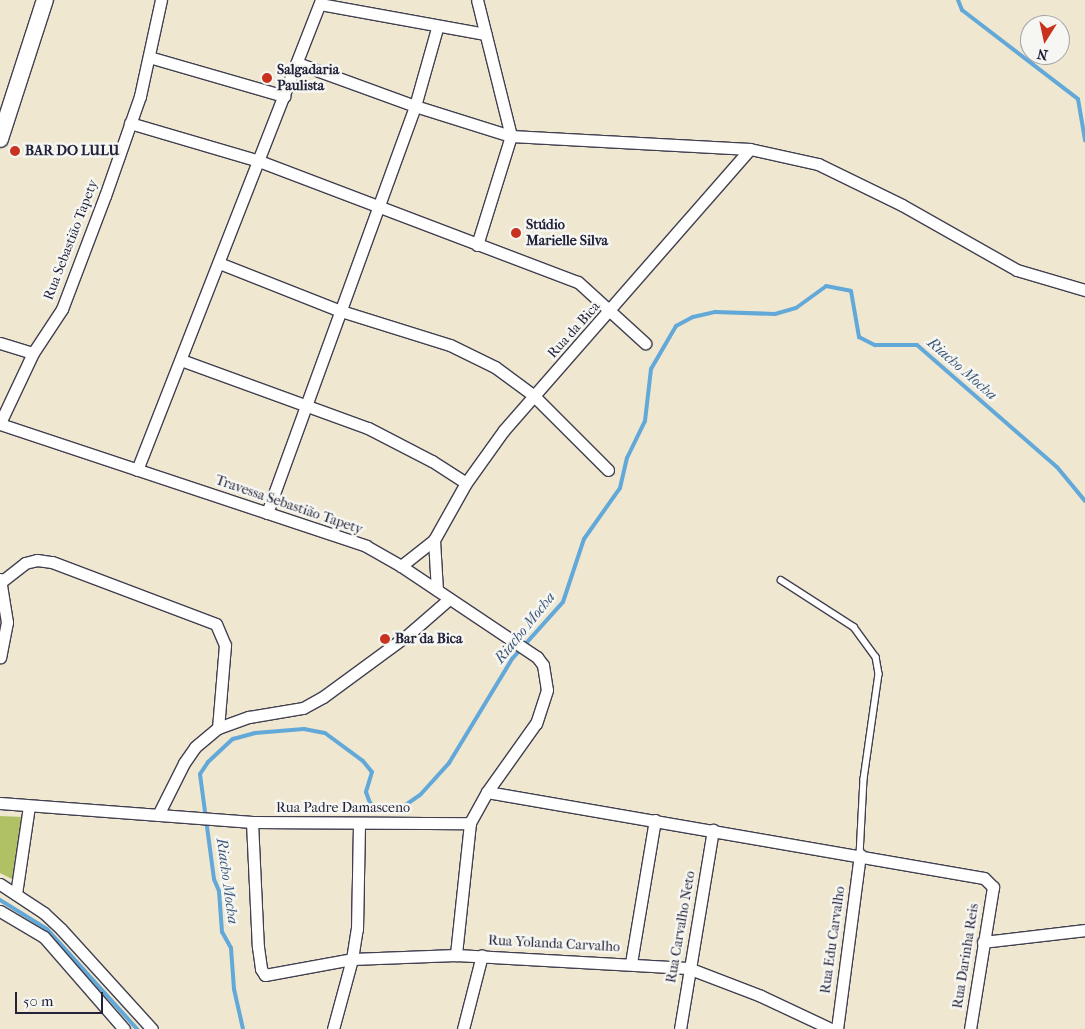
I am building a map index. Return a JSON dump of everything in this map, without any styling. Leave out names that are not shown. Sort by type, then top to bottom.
[{"type":"main road","points":[[0,139],[45,0]]},
{"type":"street","name":"Rua Sebastião Tapety","points":[[0,424],[33,353],[62,309],[130,124],[149,57],[161,0]]},
{"type":"street","points":[[477,0],[511,136],[477,245]]},
{"type":"street","points":[[137,470],[321,2],[437,28],[484,34]]},
{"type":"street","points":[[267,513],[415,106],[437,28]]},
{"type":"street","points":[[149,57],[284,96]]},
{"type":"street","points":[[297,63],[415,106],[511,136],[750,149],[818,164],[902,205],[1017,270],[1085,290]]},
{"type":"street","points":[[130,124],[260,161],[378,209],[578,282],[645,343]]},
{"type":"street","name":"Rua da Bica","points":[[401,566],[434,540],[466,483],[533,395],[611,311],[750,149]]},
{"type":"street","points":[[219,263],[341,311],[450,345],[496,367],[533,395],[608,470]]},
{"type":"street","points":[[0,342],[33,353]]},
{"type":"street","points":[[181,360],[306,404],[403,444],[466,483]]},
{"type":"street","name":"Travessa Sebastião Tapety","points":[[0,424],[366,546],[401,566],[526,648],[543,665],[547,690],[536,723],[487,792]]},
{"type":"street","points":[[434,540],[437,590]]},
{"type":"street","points":[[1,651],[7,622],[1,580],[25,563],[37,560],[52,562],[216,624],[225,645],[218,728]]},
{"type":"street","points":[[0,803],[158,814],[184,763],[195,747],[218,728],[249,717],[303,708],[323,697],[410,633],[450,598]]},
{"type":"street","points":[[456,955],[470,823],[487,792],[860,855]]},
{"type":"street","points":[[16,894],[29,806]]},
{"type":"street","name":"Rua Padre Damasceno","points":[[158,814],[252,822],[359,824],[470,823]]},
{"type":"street","points":[[631,963],[655,820]]},
{"type":"street","name":"Rua Yolanda Carvalho","points":[[252,822],[258,947],[261,969],[265,976],[352,959],[456,955],[631,963],[688,968],[761,996],[831,1029]]},
{"type":"street","points":[[332,1029],[352,959],[358,903],[359,824]]},
{"type":"street","name":"Rua Carvalho Neto","points":[[680,1029],[688,968],[714,830]]},
{"type":"street","name":"Rua Darinha Reis","points":[[860,855],[975,874],[990,881],[993,887],[970,1029]]},
{"type":"street","name":"Rua Edu Carvalho","points":[[836,1029],[860,855]]},
{"type":"street","points":[[0,884],[61,929],[152,1029]]},
{"type":"street","points":[[0,911],[44,937],[124,1029]]},
{"type":"street","points":[[983,942],[1084,933]]},
{"type":"street","points":[[463,1029],[482,955]]},
{"type":"lane","points":[[781,580],[854,627],[876,657],[879,674],[864,779],[860,855]]},
{"type":"green space","points":[[0,816],[24,817],[12,879],[0,873]]},
{"type":"waterway","points":[[958,0],[962,10],[1078,99],[1085,140]]},
{"type":"waterway","name":"Riacho Mocha","points":[[243,1029],[234,989],[231,948],[222,932],[219,891],[214,879],[200,774],[208,762],[233,739],[255,733],[304,729],[325,733],[363,761],[372,772],[366,792],[370,803],[382,811],[397,811],[421,794],[449,763],[512,659],[563,602],[584,539],[620,488],[627,458],[645,421],[651,369],[676,326],[693,317],[715,312],[775,314],[796,308],[826,286],[851,291],[859,337],[875,345],[917,345],[1057,467],[1085,501]]},
{"type":"waterway","points":[[0,900],[47,929],[137,1029]]},
{"type":"place","name":"Salgadaria Paulista","points":[[267,78]]},
{"type":"place","name":"BAR DO LULU","points":[[15,151]]},
{"type":"place","name":"Stúdio Marielle Silva","points":[[516,233]]},
{"type":"place","name":"Bar da Bica","points":[[385,639]]}]
